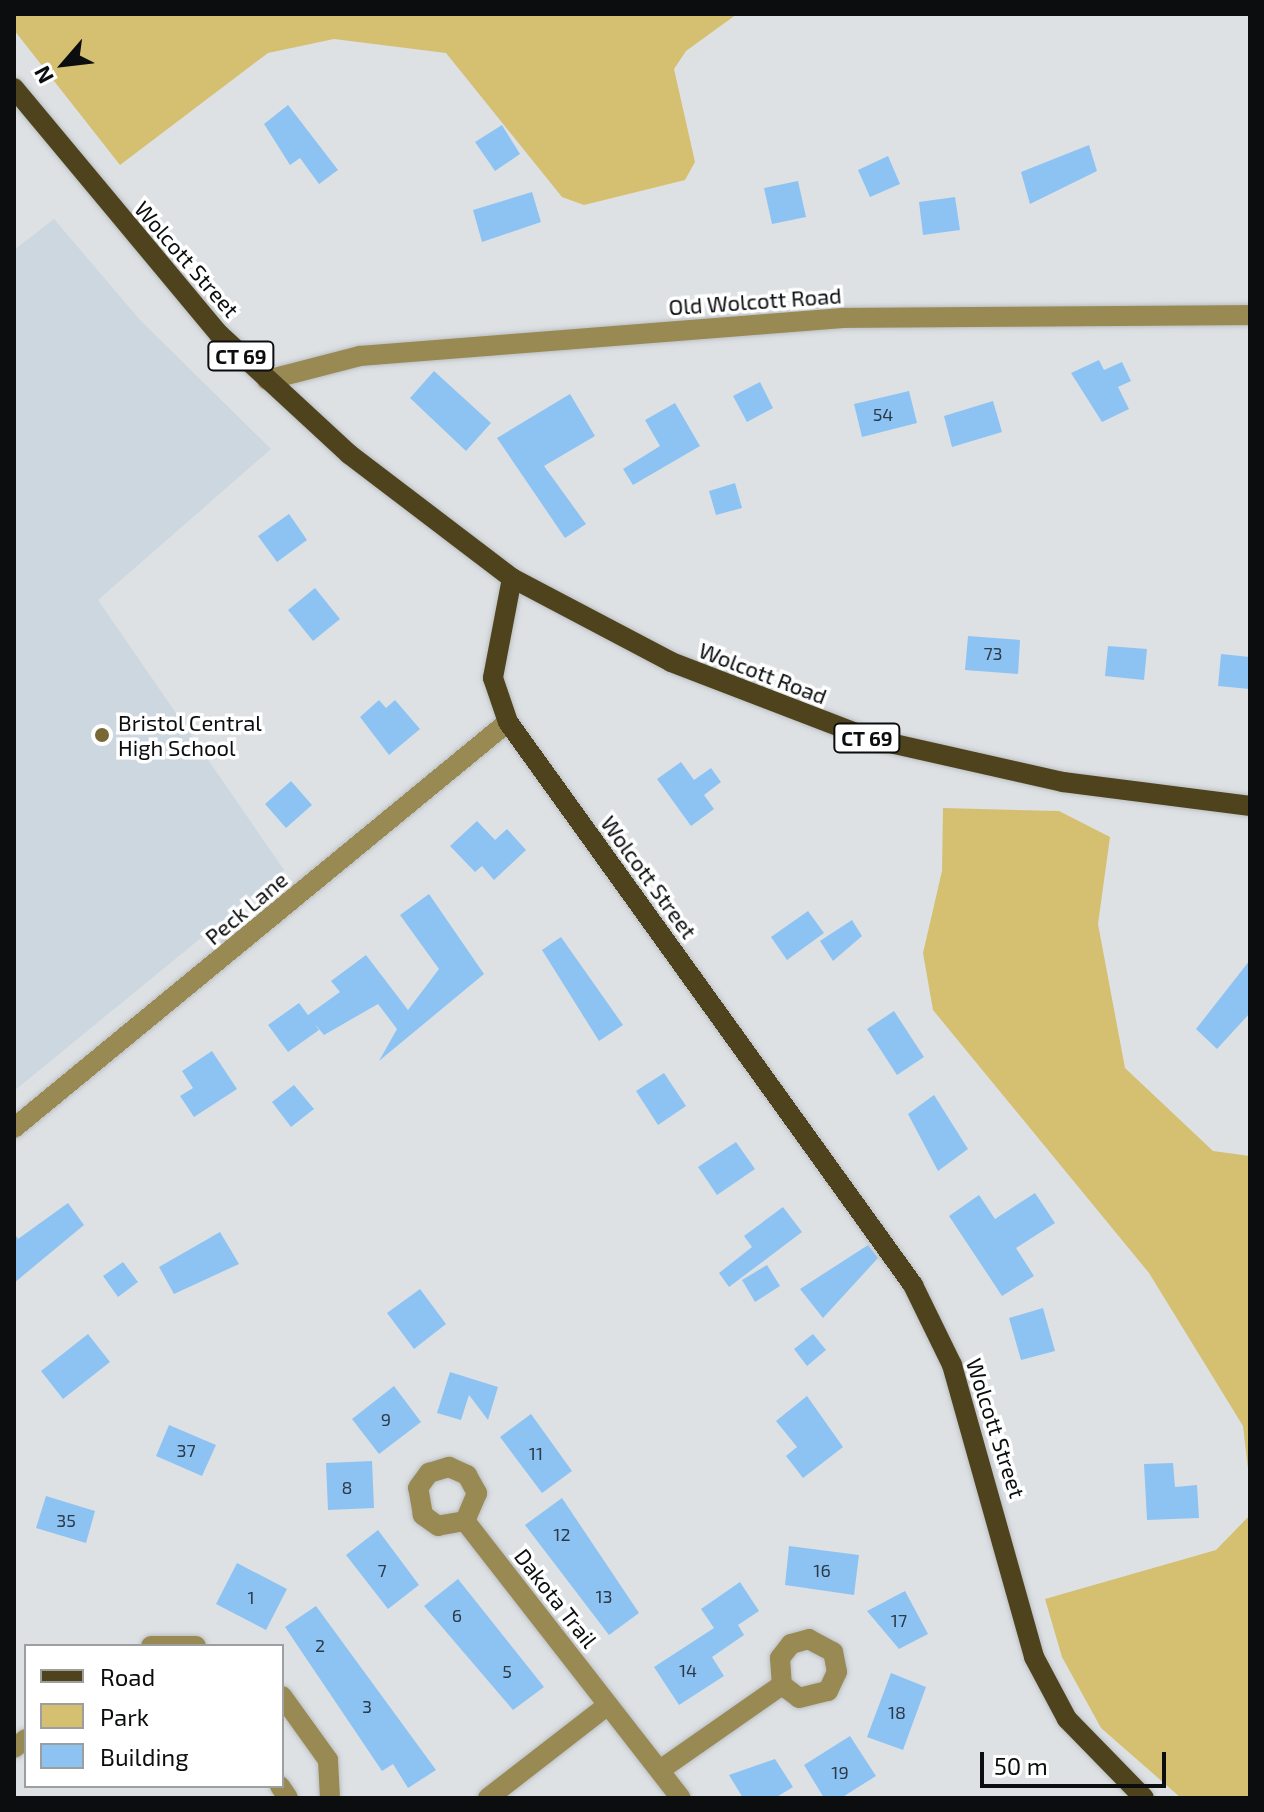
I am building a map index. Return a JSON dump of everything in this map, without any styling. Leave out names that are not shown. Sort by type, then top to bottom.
[{"type":"main road","name":"Wolcott Street","points":[[14,88],[171,280],[267,380],[349,454],[512,578],[493,678],[508,722],[913,1285],[952,1365],[1034,1657],[1067,1719],[1144,1798]]},
{"type":"main road","name":"Wolcott Road","points":[[512,578],[671,662],[872,739],[1063,782],[1250,806]]},
{"type":"street","name":"Old Wolcott Road","points":[[267,380],[360,356],[843,318],[1250,315]]},
{"type":"street","name":"Peck Lane","points":[[14,1128],[508,722]]},
{"type":"street","name":"Dakota Trail","points":[[465,1521],[681,1798]]},
{"type":"street","points":[[660,1770],[782,1685]]},
{"type":"street","points":[[284,1699],[328,1760],[330,1798]]},
{"type":"street","points":[[488,1798],[608,1705]]},
{"type":"shaded area","name":"Bristol Central High School","points":[[54,219],[140,320],[271,449],[98,600],[284,870],[14,1091],[14,250]]},
{"type":"green space","points":[[14,14],[737,14],[686,51],[674,69],[695,162],[685,180],[584,205],[562,197],[446,53],[334,39],[268,53],[120,165],[14,30]]},
{"type":"green space","points":[[943,808],[1059,811],[1110,837],[1098,924],[1125,1068],[1213,1151],[1250,1156],[1250,1486],[1243,1426],[1149,1273],[933,1010],[923,953],[942,871]]},
{"type":"green space","points":[[1250,1515],[1250,1798],[1181,1798],[1101,1728],[1062,1657],[1045,1599],[1216,1550]]},
{"type":"building","points":[[288,105],[338,170],[319,184],[300,158],[290,165],[264,124]]},
{"type":"building","points":[[502,125],[520,154],[495,171],[475,142]]},
{"type":"building","points":[[1089,145],[1097,171],[1030,204],[1021,172]]},
{"type":"building","points":[[888,156],[900,184],[870,197],[858,170]]},
{"type":"building","points":[[798,181],[806,217],[772,224],[764,188]]},
{"type":"building","points":[[532,192],[541,222],[482,242],[473,210]]},
{"type":"building","points":[[955,197],[960,230],[923,235],[919,202]]},
{"type":"building","points":[[1099,360],[1104,370],[1122,362],[1131,381],[1118,387],[1129,409],[1102,422],[1071,373]]},
{"type":"building","points":[[434,371],[491,423],[466,451],[410,398]]},
{"type":"building","points":[[760,382],[773,408],[747,422],[733,396]]},
{"type":"building","points":[[909,391],[917,423],[862,437],[854,404]]},
{"type":"building","points":[[570,394],[595,436],[544,466],[586,524],[565,538],[497,438]]},
{"type":"building","points":[[993,401],[1002,432],[952,447],[944,416]]},
{"type":"building","points":[[675,403],[700,446],[633,485],[623,469],[660,446],[645,420]]},
{"type":"building","points":[[735,483],[742,508],[716,515],[709,491]]},
{"type":"building","points":[[289,514],[307,540],[277,562],[258,536]]},
{"type":"building","points":[[315,588],[340,619],[313,641],[288,610]]},
{"type":"building","points":[[968,636],[1020,640],[1018,674],[965,670]]},
{"type":"building","points":[[1108,646],[1147,649],[1144,680],[1105,676]]},
{"type":"building","points":[[1221,654],[1250,657],[1250,689],[1218,686]]},
{"type":"building","points":[[379,700],[386,708],[395,700],[420,729],[389,755],[360,717]]},
{"type":"building","points":[[681,762],[694,780],[711,768],[721,782],[704,795],[714,809],[691,826],[657,779]]},
{"type":"building","points":[[291,781],[312,805],[286,828],[265,804]]},
{"type":"building","points":[[477,821],[495,840],[507,829],[526,850],[494,880],[482,866],[475,872],[450,846]]},
{"type":"building","points":[[429,894],[484,974],[379,1061],[397,1029],[378,1004],[324,1035],[314,1023],[319,1030],[288,1052],[268,1025],[299,1003],[308,1015],[340,992],[331,981],[366,955],[408,1010],[439,969],[400,915]]},
{"type":"building","points":[[808,911],[824,933],[787,960],[771,937]]},
{"type":"building","points":[[852,920],[862,936],[833,961],[820,941]]},
{"type":"building","points":[[561,937],[623,1025],[599,1041],[542,950]]},
{"type":"building","points":[[1250,960],[1250,1013],[1217,1049],[1196,1029]]},
{"type":"building","points":[[894,1011],[924,1057],[897,1075],[867,1029]]},
{"type":"building","points":[[212,1051],[237,1089],[194,1117],[180,1096],[193,1088],[182,1071]]},
{"type":"building","points":[[664,1073],[686,1106],[658,1125],[636,1091]]},
{"type":"building","points":[[294,1085],[314,1109],[291,1127],[272,1102]]},
{"type":"building","points":[[934,1095],[968,1149],[938,1171],[908,1114]]},
{"type":"building","points":[[736,1142],[755,1169],[717,1195],[698,1167]]},
{"type":"building","points":[[1035,1193],[1055,1223],[1016,1248],[1034,1276],[1002,1296],[949,1216],[979,1195],[995,1219]]},
{"type":"building","points":[[68,1203],[84,1225],[14,1283],[14,1233],[18,1239]]},
{"type":"building","points":[[783,1207],[802,1232],[729,1287],[719,1273],[752,1247],[744,1236]]},
{"type":"building","points":[[220,1232],[239,1264],[174,1294],[159,1267]]},
{"type":"building","points":[[868,1245],[878,1258],[823,1318],[800,1289]]},
{"type":"building","points":[[123,1262],[138,1282],[118,1297],[103,1276]]},
{"type":"building","points":[[767,1265],[780,1286],[755,1302],[742,1280]]},
{"type":"building","points":[[420,1289],[446,1324],[414,1349],[387,1313]]},
{"type":"building","points":[[1043,1308],[1055,1351],[1021,1360],[1009,1318]]},
{"type":"building","points":[[88,1334],[110,1362],[63,1399],[41,1371]]},
{"type":"building","points":[[813,1334],[826,1350],[807,1366],[794,1349]]},
{"type":"building","points":[[450,1372],[498,1387],[488,1420],[469,1395],[461,1420],[437,1413]]},
{"type":"building","points":[[394,1386],[421,1422],[379,1454],[352,1419]]},
{"type":"building","points":[[807,1396],[843,1447],[803,1478],[786,1456],[797,1447],[776,1421]]},
{"type":"building","points":[[531,1414],[572,1471],[542,1493],[500,1437]]},
{"type":"building","points":[[169,1425],[216,1445],[202,1476],[156,1456]]},
{"type":"building","points":[[372,1461],[374,1508],[328,1510],[326,1463]]},
{"type":"building","points":[[1173,1463],[1175,1487],[1197,1485],[1199,1518],[1147,1520],[1144,1464]]},
{"type":"building","points":[[46,1496],[95,1511],[86,1543],[36,1528]]},
{"type":"building","points":[[562,1498],[639,1613],[609,1635],[525,1525]]},
{"type":"building","points":[[378,1530],[419,1585],[388,1609],[346,1555]]},
{"type":"building","points":[[789,1546],[859,1555],[854,1595],[785,1585]]},
{"type":"building","points":[[237,1563],[287,1589],[266,1630],[216,1604]]},
{"type":"building","points":[[458,1579],[544,1687],[513,1710],[424,1606]]},
{"type":"building","points":[[740,1582],[759,1611],[738,1625],[744,1635],[712,1657],[724,1676],[679,1705],[654,1667],[714,1628],[701,1609]]},
{"type":"building","points":[[905,1591],[928,1634],[899,1649],[867,1611]]},
{"type":"building","points":[[316,1606],[436,1770],[408,1788],[393,1764],[382,1771],[285,1627]]},
{"type":"building","points":[[891,1673],[926,1687],[903,1750],[867,1737]]},
{"type":"building","points":[[850,1736],[876,1776],[841,1798],[824,1798],[804,1765]]},
{"type":"building","points":[[775,1759],[793,1787],[775,1798],[743,1798],[729,1775]]},
{"type":"place","name":"Bristol Central High School","points":[[102,735]]}]
